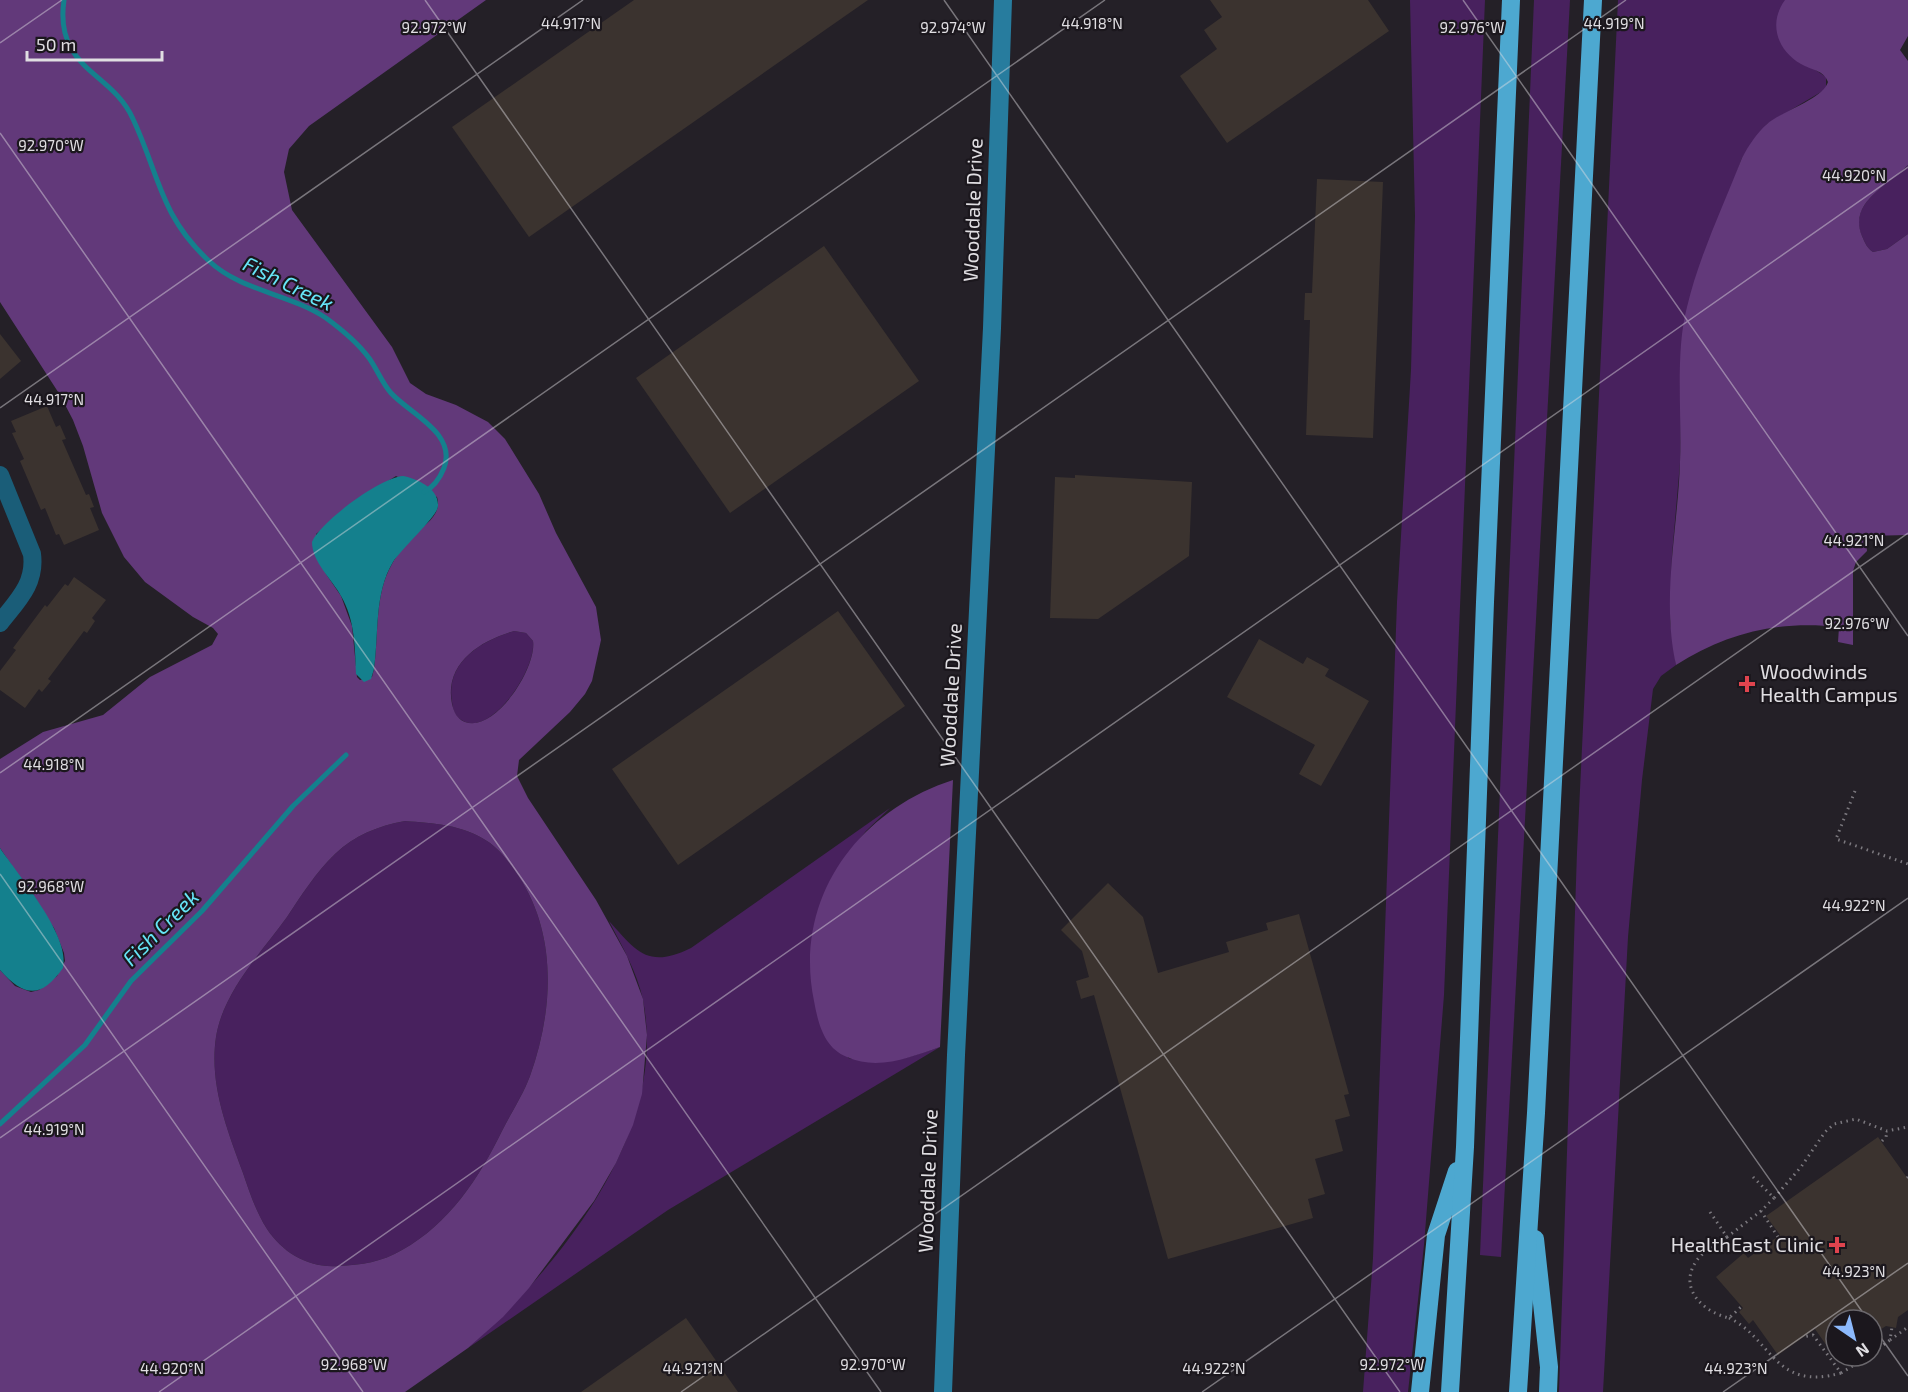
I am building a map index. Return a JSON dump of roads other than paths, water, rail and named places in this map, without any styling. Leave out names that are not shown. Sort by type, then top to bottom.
[{"type":"highway","points":[[1450,1392],[1465,1147],[1485,590],[1511,0]]},
{"type":"highway","points":[[1518,1392],[1529,1185],[1536,1113],[1593,0]]},
{"type":"highway","points":[[1420,1392],[1436,1235],[1465,1147]]},
{"type":"highway","points":[[1529,1185],[1549,1367],[1548,1392]]},
{"type":"street","name":"Wooddale Drive","points":[[943,1392],[957,1038],[992,328],[1003,0]]},
{"type":"street","points":[[0,475],[32,554],[34,566],[27,587],[0,623]]},
{"type":"water","points":[[403,476],[415,479],[431,489],[438,506],[432,517],[393,562],[387,574],[378,614],[374,669],[371,679],[364,682],[356,674],[353,634],[346,605],[315,556],[312,542],[326,523],[352,502],[381,484]]},
{"type":"water","points":[[0,848],[41,906],[59,940],[63,955],[63,968],[55,978],[40,989],[32,991],[25,989],[0,970]]},
{"type":"waterway","name":"Fish Creek","points":[[64,0],[63,23],[68,41],[76,56],[124,103],[142,139],[170,211],[193,244],[209,261],[236,279],[297,303],[332,322],[365,352],[391,393],[438,434],[444,444],[446,456],[444,468],[436,482],[424,492]]},
{"type":"waterway","name":"Fish Creek","points":[[0,1124],[85,1045],[131,981],[202,911],[293,806],[346,755]]},
{"type":"place","name":"Woodwinds Health Campus","points":[[1747,684]]},
{"type":"place","name":"HealthEast Clinic","points":[[1837,1245]]}]
